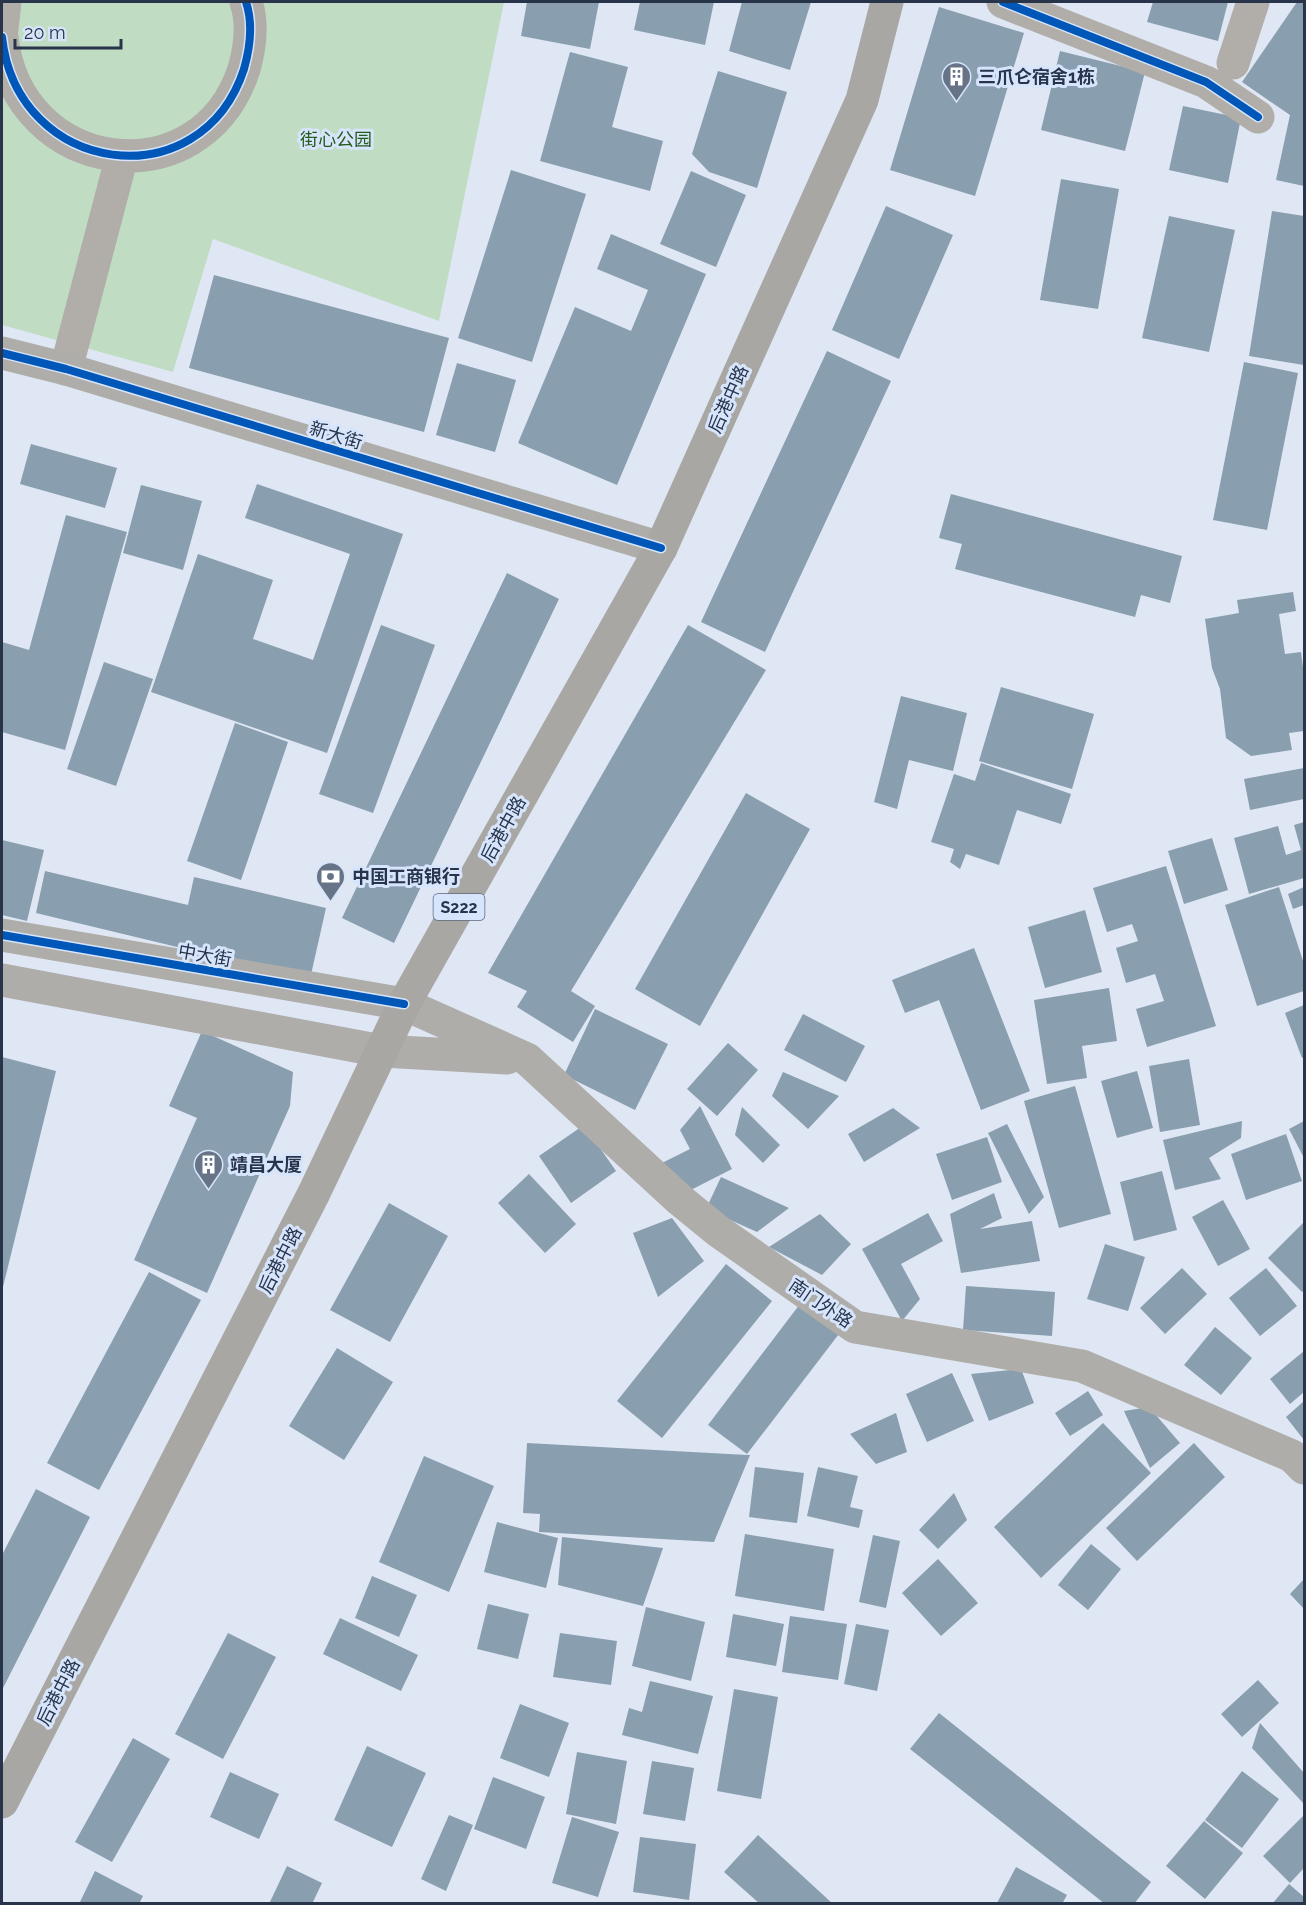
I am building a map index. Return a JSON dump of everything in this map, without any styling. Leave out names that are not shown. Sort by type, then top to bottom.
[{"type":"main road","name":"后港中路","points":[[2,1802],[315,1192],[404,1005],[661,548],[862,100],[887,2]]},
{"type":"main road","name":"新大街","points":[[3,358],[66,369],[661,548]]},
{"type":"main road","name":"中大街","points":[[2,935],[404,1005]]},
{"type":"main road","points":[[2,980],[382,1051],[527,1059]]},
{"type":"main road","name":"南门外路","points":[[404,1005],[527,1059],[680,1200],[718,1231],[855,1328],[1082,1366],[1292,1456],[1305,1468]]},
{"type":"street","points":[[2,29],[5,2]]},
{"type":"street","points":[[2,37],[4,59],[11,81],[23,102],[38,120],[56,135],[76,146],[122,156],[146,154],[191,138],[211,122],[227,103],[240,82],[247,58],[250,33],[246,2]]},
{"type":"street","points":[[1003,2],[1206,82],[1258,117]]},
{"type":"street","points":[[1233,63],[1253,2]]},
{"type":"street","points":[[66,369],[122,156]]},
{"type":"green space","name":"街心公园","points":[[2,2],[504,2],[439,321],[213,239],[173,372],[2,325]]},
{"type":"building","points":[[527,2],[599,2],[590,49],[521,36]]},
{"type":"building","points":[[640,2],[714,2],[705,45],[634,30]]},
{"type":"building","points":[[742,2],[811,2],[790,70],[729,51]]},
{"type":"building","points":[[1153,2],[1228,2],[1218,41],[1147,22]]},
{"type":"building","points":[[1297,2],[1304,2],[1304,186],[1276,180],[1290,115],[1242,82]]},
{"type":"building","name":"三爪仑宿舍1栋","points":[[939,7],[1024,33],[975,196],[890,170]]},
{"type":"building","points":[[1060,51],[1145,72],[1125,151],[1041,130]]},
{"type":"building","points":[[570,52],[628,67],[612,127],[663,141],[650,191],[540,161]]},
{"type":"building","points":[[718,71],[787,92],[757,188],[709,172],[692,154]]},
{"type":"building","points":[[1183,106],[1241,118],[1228,183],[1169,170]]},
{"type":"building","points":[[511,170],[586,194],[532,362],[458,338]]},
{"type":"building","points":[[691,171],[746,195],[716,267],[660,244]]},
{"type":"building","points":[[1061,179],[1119,189],[1098,309],[1040,300]]},
{"type":"building","points":[[886,206],[953,235],[899,359],[832,330]]},
{"type":"building","points":[[1272,211],[1304,216],[1304,365],[1249,356]]},
{"type":"building","points":[[1169,216],[1235,230],[1209,352],[1142,338]]},
{"type":"building","points":[[611,234],[706,274],[617,485],[518,443],[575,307],[631,331],[648,290],[597,269]]},
{"type":"building","points":[[214,275],[449,338],[424,432],[189,368]]},
{"type":"building","points":[[827,351],[891,381],[765,652],[701,622]]},
{"type":"building","points":[[1244,362],[1298,373],[1267,530],[1213,520]]},
{"type":"building","points":[[457,363],[516,380],[495,452],[436,435]]},
{"type":"building","points":[[31,444],[117,468],[105,508],[20,484]]},
{"type":"building","points":[[257,484],[403,534],[327,753],[151,692],[198,554],[273,580],[253,639],[313,660],[350,554],[245,518]]},
{"type":"building","points":[[141,485],[202,501],[183,570],[123,553]]},
{"type":"building","points":[[951,494],[1182,556],[1170,603],[1141,595],[1135,617],[955,569],[962,544],[939,538]]},
{"type":"building","points":[[66,515],[127,532],[65,750],[2,732],[2,642],[29,650]]},
{"type":"building","points":[[507,573],[559,599],[394,943],[342,918]]},
{"type":"building","points":[[1293,592],[1296,611],[1279,614],[1285,654],[1301,652],[1304,675],[1304,731],[1289,733],[1292,750],[1251,756],[1226,738],[1220,689],[1212,668],[1205,619],[1239,613],[1237,600]]},
{"type":"building","points":[[381,625],[435,645],[373,813],[319,794]]},
{"type":"building","points":[[688,625],[766,670],[571,991],[595,1006],[573,1042],[517,1007],[527,991],[488,973]]},
{"type":"building","points":[[104,662],[153,679],[116,786],[67,769]]},
{"type":"building","points":[[1001,687],[1094,714],[1072,789],[979,761]]},
{"type":"building","points":[[901,696],[967,713],[953,771],[909,760],[897,809],[874,802]]},
{"type":"building","points":[[235,723],[288,742],[241,880],[187,861]]},
{"type":"building","points":[[981,763],[1071,794],[1061,824],[1017,810],[999,865],[966,854],[960,869],[950,862],[954,849],[931,842],[954,774],[975,781]]},
{"type":"building","points":[[1304,768],[1304,799],[1250,810],[1244,779]]},
{"type":"building","points":[[746,793],[810,829],[700,1026],[635,989]]},
{"type":"building","points":[[1304,822],[1304,878],[1249,894],[1234,838],[1278,826],[1286,855],[1301,850],[1294,825]]},
{"type":"building","points":[[1212,838],[1228,890],[1184,904],[1168,851]]},
{"type":"building","points":[[2,840],[44,850],[27,921],[2,915]]},
{"type":"building","points":[[1166,866],[1216,1026],[1147,1047],[1136,1009],[1164,1001],[1155,974],[1126,983],[1116,948],[1138,941],[1132,924],[1107,932],[1093,888]]},
{"type":"building","points":[[45,871],[188,905],[194,877],[326,908],[310,979],[36,913]]},
{"type":"building","points":[[1279,887],[1304,964],[1304,991],[1257,1006],[1225,905]]},
{"type":"building","points":[[1304,887],[1304,905],[1293,909],[1288,894]]},
{"type":"building","points":[[1085,910],[1102,972],[1045,988],[1028,927]]},
{"type":"building","points":[[974,948],[1030,1091],[981,1110],[939,1000],[905,1013],[892,980]]},
{"type":"building","points":[[1109,988],[1117,1041],[1082,1046],[1087,1078],[1047,1084],[1034,1000]]},
{"type":"building","points":[[1304,1005],[1304,1057],[1302,1058],[1285,1013]]},
{"type":"building","points":[[595,1009],[668,1044],[635,1110],[564,1075]]},
{"type":"building","points":[[803,1014],[865,1046],[846,1082],[784,1050]]},
{"type":"building","name":"靖昌大厦","points":[[202,1031],[293,1072],[290,1106],[207,1293],[134,1260],[197,1118],[169,1106]]},
{"type":"building","points":[[728,1043],[758,1070],[717,1116],[687,1089]]},
{"type":"building","points":[[2,1057],[56,1071],[2,1291]]},
{"type":"building","points":[[1189,1059],[1200,1125],[1160,1132],[1149,1066]]},
{"type":"building","points":[[1137,1071],[1153,1128],[1117,1138],[1101,1081]]},
{"type":"building","points":[[783,1072],[839,1096],[808,1129],[772,1096]]},
{"type":"building","points":[[1075,1086],[1111,1214],[1059,1228],[1024,1101]]},
{"type":"building","points":[[700,1106],[732,1169],[679,1196],[662,1163],[690,1149],[680,1130]]},
{"type":"building","points":[[742,1107],[780,1145],[763,1163],[735,1135]]},
{"type":"building","points":[[893,1108],[920,1128],[864,1162],[848,1134]]},
{"type":"building","points":[[1242,1121],[1241,1138],[1209,1158],[1221,1179],[1175,1190],[1163,1140]]},
{"type":"building","points":[[1304,1121],[1304,1158],[1289,1129]]},
{"type":"building","points":[[1007,1124],[1044,1197],[1029,1214],[988,1133]]},
{"type":"building","points":[[584,1125],[616,1171],[571,1203],[539,1156]]},
{"type":"building","points":[[1286,1134],[1302,1181],[1246,1200],[1231,1154]]},
{"type":"building","points":[[987,1137],[1002,1182],[952,1200],[936,1154]]},
{"type":"building","points":[[1162,1171],[1177,1230],[1134,1241],[1120,1182]]},
{"type":"building","points":[[529,1174],[576,1224],[545,1253],[498,1203]]},
{"type":"building","points":[[721,1177],[789,1208],[757,1232],[706,1209]]},
{"type":"building","points":[[994,1193],[1002,1218],[980,1229],[1032,1221],[1040,1261],[961,1273],[950,1214]]},
{"type":"building","points":[[1223,1200],[1250,1249],[1218,1266],[1192,1217]]},
{"type":"building","points":[[389,1203],[448,1236],[390,1342],[330,1310]]},
{"type":"building","points":[[928,1213],[943,1241],[901,1264],[920,1299],[902,1321],[862,1249]]},
{"type":"building","points":[[820,1214],[851,1244],[822,1275],[769,1247]]},
{"type":"building","points":[[672,1218],[704,1261],[658,1297],[633,1233]]},
{"type":"building","points":[[1304,1222],[1304,1290],[1302,1292],[1268,1258]]},
{"type":"building","points":[[1105,1244],[1145,1257],[1128,1311],[1087,1299]]},
{"type":"building","points":[[726,1264],[772,1301],[662,1438],[617,1401]]},
{"type":"building","points":[[1182,1268],[1207,1294],[1165,1334],[1140,1308]]},
{"type":"building","points":[[1266,1268],[1297,1306],[1260,1336],[1229,1298]]},
{"type":"building","points":[[149,1272],[201,1300],[99,1490],[47,1463]]},
{"type":"building","points":[[966,1286],[1055,1292],[1052,1336],[963,1330]]},
{"type":"building","points":[[803,1300],[842,1330],[747,1454],[708,1425]]},
{"type":"building","points":[[1215,1327],[1252,1358],[1221,1395],[1184,1365]]},
{"type":"building","points":[[337,1348],[393,1382],[344,1460],[289,1426]]},
{"type":"building","points":[[1304,1351],[1304,1392],[1290,1404],[1270,1379]]},
{"type":"building","points":[[1021,1369],[1034,1403],[989,1421],[971,1374]]},
{"type":"building","points":[[952,1373],[974,1421],[927,1442],[906,1394]]},
{"type":"building","points":[[1088,1391],[1103,1415],[1070,1436],[1055,1413]]},
{"type":"building","points":[[1304,1401],[1304,1440],[1286,1417]]},
{"type":"building","points":[[1149,1407],[1180,1443],[1150,1468],[1124,1411]]},
{"type":"building","points":[[896,1413],[907,1452],[876,1464],[850,1434]]},
{"type":"building","points":[[1103,1423],[1151,1473],[1041,1578],[994,1527]]},
{"type":"building","points":[[527,1443],[750,1455],[714,1542],[539,1532],[540,1514],[523,1513]]},
{"type":"building","points":[[1194,1443],[1225,1477],[1137,1561],[1106,1528]]},
{"type":"building","points":[[424,1456],[494,1486],[449,1592],[379,1562]]},
{"type":"building","points":[[755,1467],[804,1473],[797,1523],[749,1517]]},
{"type":"building","points":[[818,1467],[858,1476],[850,1507],[863,1510],[859,1528],[807,1516]]},
{"type":"building","points":[[36,1489],[90,1517],[2,1690],[2,1555]]},
{"type":"building","points":[[954,1493],[967,1520],[938,1549],[919,1530]]},
{"type":"building","points":[[497,1522],[558,1538],[546,1588],[484,1572]]},
{"type":"building","points":[[745,1534],[834,1549],[824,1611],[735,1596]]},
{"type":"building","points":[[873,1535],[900,1541],[886,1608],[859,1602]]},
{"type":"building","points":[[562,1537],[663,1548],[643,1606],[558,1585]]},
{"type":"building","points":[[1091,1544],[1121,1569],[1088,1610],[1058,1585]]},
{"type":"building","points":[[938,1559],[978,1603],[941,1636],[902,1593]]},
{"type":"building","points":[[372,1576],[417,1595],[399,1637],[355,1618]]},
{"type":"building","points":[[1304,1579],[1304,1609],[1290,1594]]},
{"type":"building","points":[[488,1604],[529,1614],[518,1659],[477,1649]]},
{"type":"building","points":[[646,1607],[705,1622],[691,1681],[632,1666]]},
{"type":"building","points":[[733,1614],[784,1624],[776,1666],[726,1657]]},
{"type":"building","points":[[790,1616],[847,1624],[838,1680],[782,1672]]},
{"type":"building","points":[[340,1618],[418,1655],[401,1691],[323,1654]]},
{"type":"building","points":[[856,1624],[889,1630],[877,1691],[844,1684]]},
{"type":"building","points":[[228,1633],[276,1657],[223,1759],[175,1734]]},
{"type":"building","points":[[560,1633],[617,1641],[611,1685],[553,1677]]},
{"type":"building","points":[[1258,1680],[1279,1703],[1242,1737],[1221,1714]]},
{"type":"building","points":[[650,1681],[713,1696],[698,1754],[622,1735],[629,1708],[642,1712]]},
{"type":"building","points":[[734,1689],[778,1697],[761,1799],[717,1791]]},
{"type":"building","points":[[520,1704],[569,1723],[549,1777],[500,1758]]},
{"type":"building","points":[[939,1713],[1151,1882],[1134,1904],[1105,1904],[910,1749]]},
{"type":"building","points":[[1260,1723],[1304,1773],[1304,1804],[1252,1748]]},
{"type":"building","points":[[133,1738],[170,1759],[112,1862],[75,1842]]},
{"type":"building","points":[[367,1746],[426,1773],[392,1847],[334,1820]]},
{"type":"building","points":[[577,1752],[627,1761],[616,1824],[566,1814]]},
{"type":"building","points":[[652,1761],[694,1768],[685,1821],[643,1814]]},
{"type":"building","points":[[1242,1771],[1279,1799],[1242,1848],[1205,1820]]},
{"type":"building","points":[[230,1772],[279,1794],[259,1839],[210,1817]]},
{"type":"building","points":[[493,1777],[545,1797],[526,1849],[474,1829]]},
{"type":"building","points":[[449,1815],[473,1825],[446,1891],[421,1879]]},
{"type":"building","points":[[1304,1815],[1304,1868],[1290,1883],[1263,1856]]},
{"type":"building","points":[[572,1817],[619,1832],[598,1897],[552,1883]]},
{"type":"building","points":[[1204,1821],[1243,1853],[1205,1899],[1166,1866]]},
{"type":"building","points":[[758,1835],[833,1904],[760,1904],[724,1872]]},
{"type":"building","points":[[640,1837],[696,1844],[689,1900],[633,1892]]},
{"type":"building","points":[[287,1866],[322,1883],[312,1904],[269,1904]]},
{"type":"building","points":[[1016,1867],[1067,1895],[1062,1904],[997,1903]]},
{"type":"building","points":[[95,1871],[143,1896],[139,1904],[79,1904]]},
{"type":"building","points":[[1289,1884],[1304,1897],[1304,1904],[1272,1904]]},
{"type":"cycle path","points":[[2,37],[15,84],[40,119],[74,143],[112,155],[152,154],[190,139],[222,111],[246,61],[250,27],[246,2]]},
{"type":"cycle path","points":[[1003,2],[1206,82],[1258,117]]},
{"type":"cycle path","points":[[2,353],[66,369],[661,548]]},
{"type":"cycle path","points":[[2,935],[404,1004]]},
{"type":"place","name":"三爪仑宿舍1栋","points":[[957,102]]},
{"type":"place","name":"中国工商银行","points":[[331,902]]},
{"type":"place","name":"靖昌大厦","points":[[209,1190]]}]
